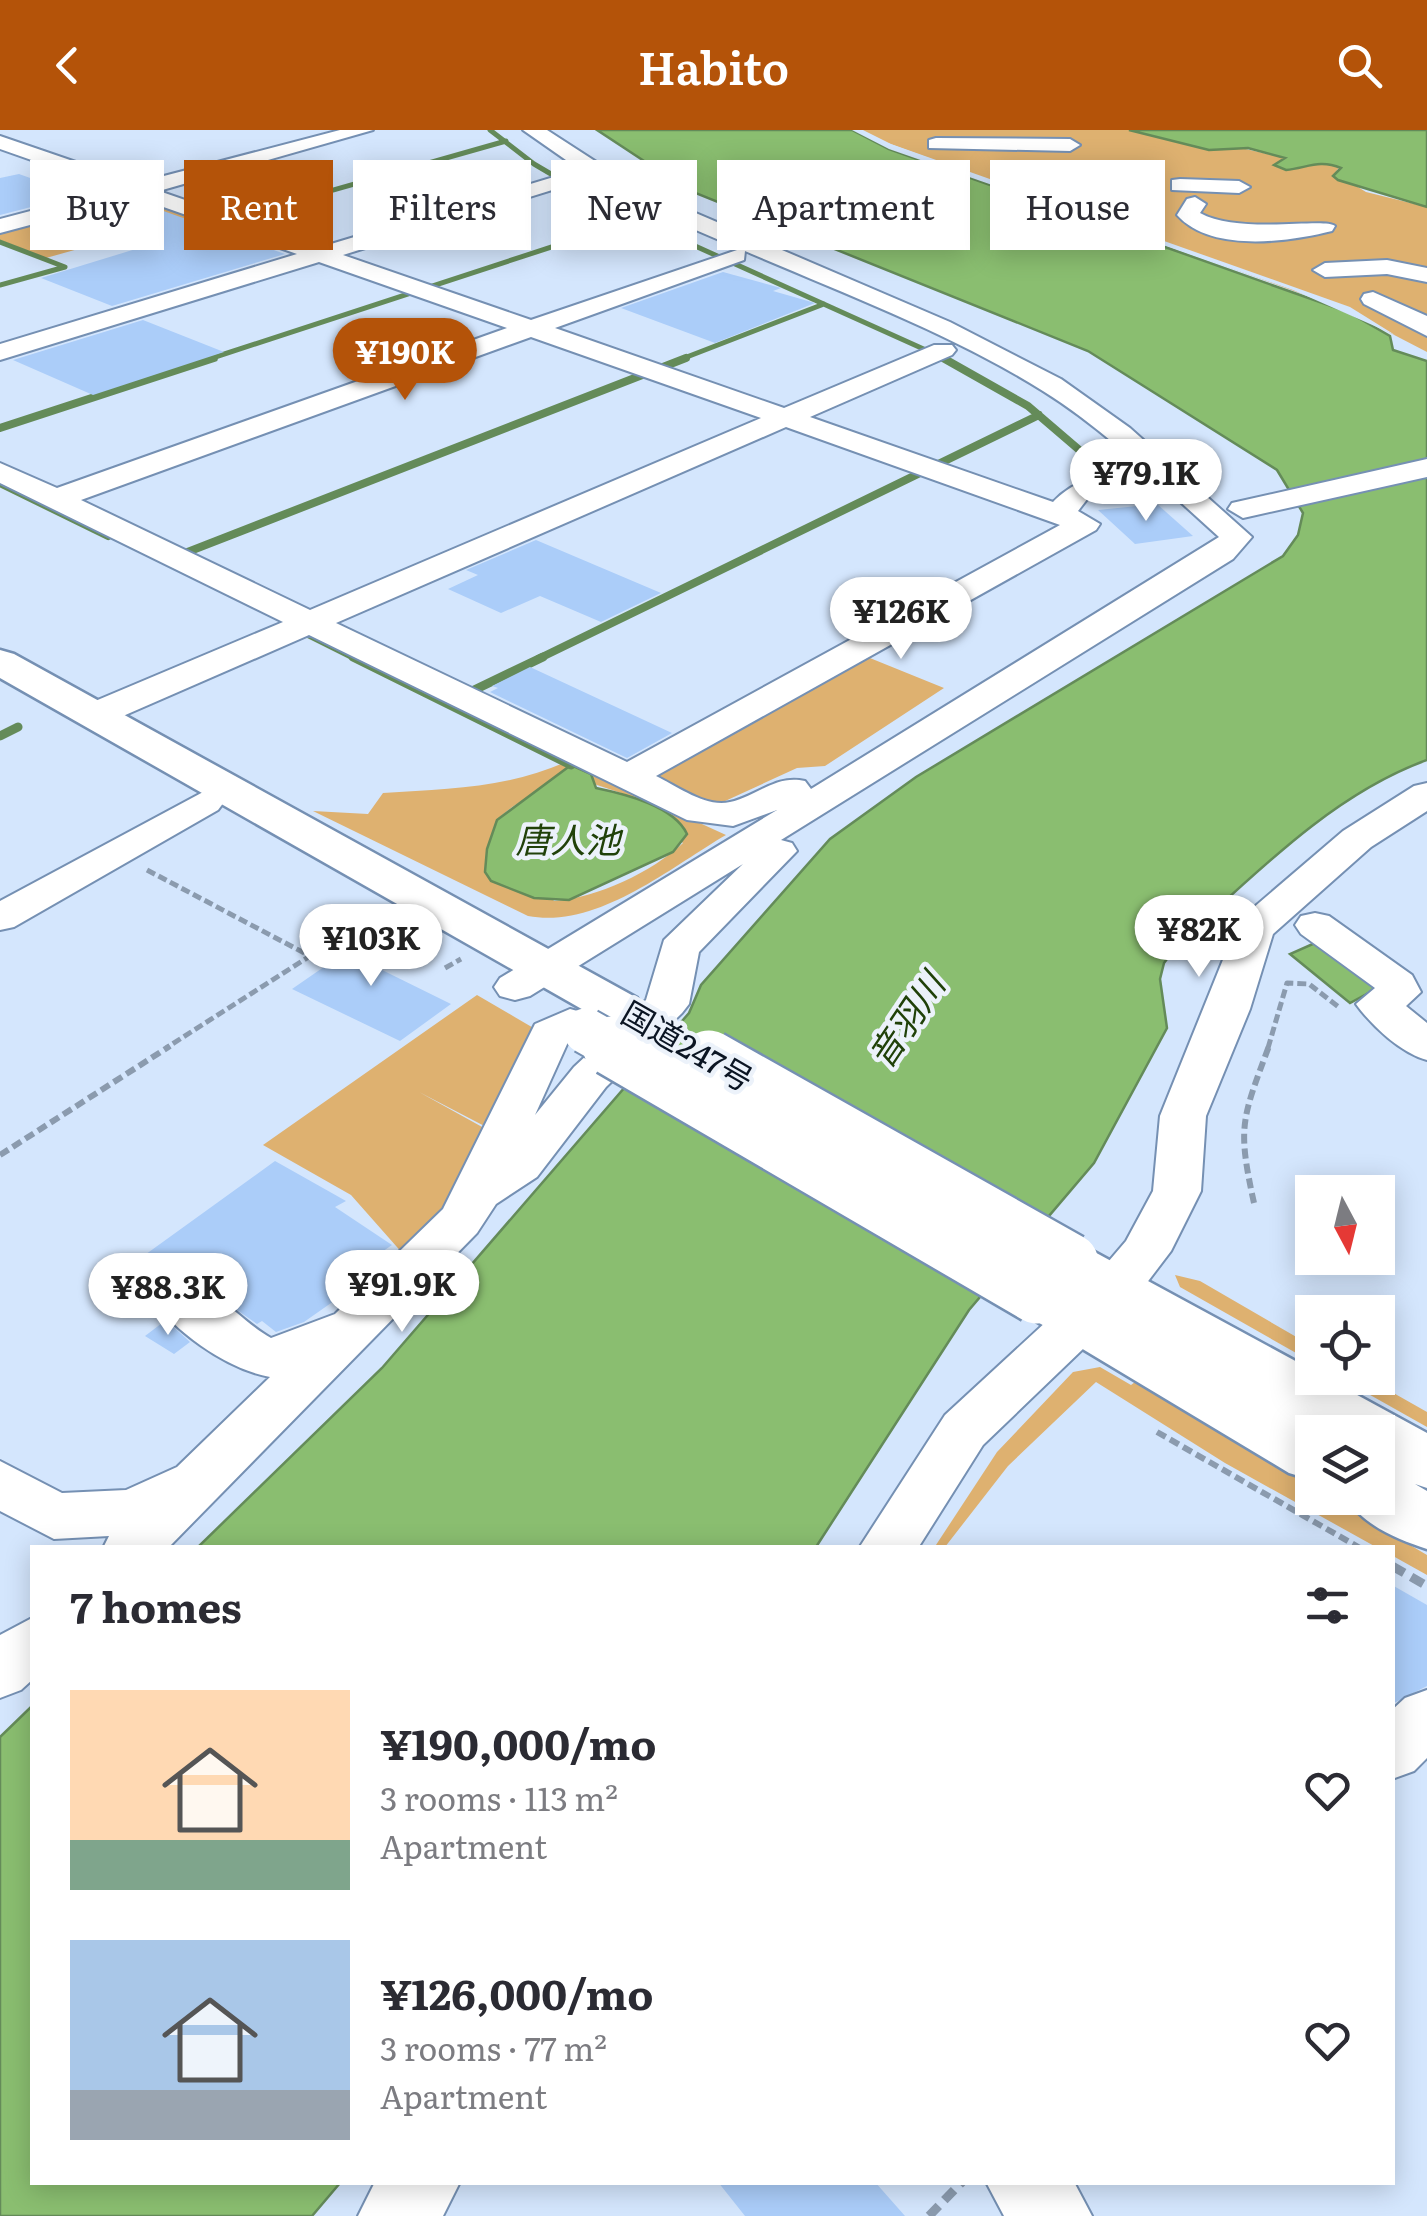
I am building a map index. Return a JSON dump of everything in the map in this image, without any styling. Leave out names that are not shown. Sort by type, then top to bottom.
[{"type":"highway","name":"国道247号","points":[[0,662],[532,978],[592,1021],[1076,1291],[1335,1415]]},
{"type":"highway","name":"国道247号","points":[[0,690],[532,978]]},
{"type":"highway","name":"国道247号","points":[[1076,1291],[1295,1444]]},
{"type":"highway","name":"国道247号","points":[[1395,1445],[1427,1462]]},
{"type":"highway","points":[[1395,1504],[1427,1523]]},
{"type":"street","points":[[164,183],[363,130]]},
{"type":"street","points":[[533,130],[627,192],[941,327],[1052,385],[1245,514],[1427,468]]},
{"type":"street","points":[[567,130],[670,194],[972,318],[1041,353],[1113,399],[1190,458],[1245,514]]},
{"type":"street","points":[[506,131],[551,164]]},
{"type":"street","points":[[0,142],[51,160]]},
{"type":"street","points":[[936,144],[1070,145]]},
{"type":"street","points":[[0,352],[551,184]]},
{"type":"street","points":[[1180,185],[1239,187]]},
{"type":"street","points":[[164,200],[1085,524],[627,776]]},
{"type":"street","points":[[1196,204],[1186,212],[1195,220],[1257,242],[1324,226]]},
{"type":"street","points":[[0,226],[30,218]]},
{"type":"street","points":[[697,238],[943,350],[1052,412],[1130,478],[1078,492],[1059,514]]},
{"type":"street","points":[[56,499],[736,255]]},
{"type":"street","points":[[1325,270],[1409,266]]},
{"type":"street","points":[[1373,300],[1407,314],[1427,328]]},
{"type":"street","points":[[94,715],[943,350]]},
{"type":"street","points":[[0,472],[700,812],[723,816],[806,783],[850,783]]},
{"type":"street","points":[[532,978],[1222,552],[1237,537],[1245,514]]},
{"type":"street","points":[[475,1199],[520,1166],[590,1077],[667,1004],[679,949],[696,928],[850,783]]},
{"type":"street","points":[[889,1545],[964,1430],[1076,1291],[1146,1251],[1177,1191],[1182,1116],[1228,1009],[1254,929],[1357,839],[1427,794]]},
{"type":"street","points":[[0,918],[205,802]]},
{"type":"street","points":[[1357,839],[1372,840],[1427,819]]},
{"type":"street","points":[[1314,924],[1398,984],[1400,992],[1378,1004],[1427,1046]]},
{"type":"street","points":[[134,1545],[460,1221],[475,1199],[550,1034],[592,1021]]},
{"type":"street","points":[[172,1290],[256,1355],[274,1358],[294,1354],[366,1314]]},
{"type":"street","points":[[0,1483],[54,1516],[135,1512],[209,1470]]},
{"type":"street","points":[[0,1672],[30,1644]]},
{"type":"street","points":[[1395,1749],[1427,1717]]},
{"type":"street","points":[[396,2216],[421,2185]]},
{"type":"street","points":[[1026,2185],[1054,2216]]},
{"type":"path","points":[[0,1156],[310,956],[115,853]]},
{"type":"path","points":[[1254,1203],[1241,1143],[1244,1113],[1274,1033],[1287,983],[1309,984],[1353,1019]]},
{"type":"path","points":[[1157,1432],[1355,1545]]},
{"type":"path","points":[[1395,1568],[1427,1586]]},
{"type":"path","points":[[929,2216],[959,2185]]},
{"type":"shaded area","points":[[852,130],[1129,130],[1209,150],[1241,148],[1285,158],[1277,164],[1293,169],[1307,162],[1340,166],[1335,173],[1366,192],[1427,207],[1427,352],[1346,310],[1165,244],[1165,160],[990,160],[990,180],[970,173],[970,160],[934,160]]},
{"type":"shaded area","points":[[164,205],[184,212],[184,219],[164,225]]},
{"type":"shaded area","points":[[30,220],[30,250],[75,250],[46,258],[0,240],[0,228]]},
{"type":"shaded area","points":[[860,654],[944,688],[825,766],[797,768],[723,802],[714,804],[654,782],[652,772]]},
{"type":"shaded area","points":[[566,762],[726,835],[632,893],[606,905],[554,918],[528,916],[313,811],[368,814],[383,793],[476,786],[544,771]],"holes":[[[591,783],[621,793],[683,843],[623,882],[588,895],[554,901],[497,820],[518,803],[552,790]]]},
{"type":"shaded area","points":[[477,995],[542,1033],[494,1131],[419,1092],[493,1133],[478,1169],[404,1255],[351,1195],[263,1145]]},
{"type":"shaded area","points":[[1175,1275],[1200,1281],[1295,1336],[1295,1352],[1180,1287]]},
{"type":"shaded area","points":[[1100,1367],[1131,1385],[1135,1382],[1295,1477],[1295,1502],[1096,1382],[1008,1466],[947,1545],[936,1545],[997,1452],[1073,1372]]},
{"type":"shaded area","points":[[1395,1394],[1427,1412],[1427,1427],[1370,1395]]},
{"type":"shaded area","points":[[1318,1515],[1359,1515],[1427,1555],[1427,1575],[1395,1557],[1395,1545],[1372,1545]]},
{"type":"water","points":[[597,130],[852,130],[920,160],[717,160],[717,202],[697,194],[697,160],[642,160]]},
{"type":"water","points":[[1129,130],[1427,130],[1427,207],[1338,180],[1333,176],[1341,168],[1333,165],[1286,170],[1274,165],[1285,158],[1248,148],[1209,150]]},
{"type":"water","name":"音羽川","points":[[970,178],[990,185],[990,250],[1165,247],[1348,312],[1390,336],[1393,350],[1427,361],[1427,760],[1392,775],[1326,815],[1264,865],[1178,944],[1164,963],[1160,979],[1167,1028],[1094,1163],[969,1310],[817,1545],[200,1545],[382,1368],[689,1013],[701,985],[830,839],[916,777],[1283,556],[1298,535],[1303,513],[1277,470],[1088,351],[837,250],[970,250]]},
{"type":"water","name":"唐人池","points":[[571,765],[591,774],[596,788],[660,809],[681,824],[687,834],[673,852],[569,900],[534,898],[491,881],[485,872],[487,849],[497,820]]},
{"type":"water","points":[[1324,939],[1385,984],[1350,1003],[1290,954]]},
{"type":"water","points":[[30,1708],[30,2185],[338,2185],[312,2216],[0,2216],[0,1737]]},
{"type":"pier","points":[[852,130],[863,130],[936,160],[921,160]]},
{"type":"pier","points":[[970,172],[990,179],[990,184],[970,177]]},
{"type":"pier","points":[[1165,241],[1350,307],[1395,335],[1293,290],[1165,245]]},
{"type":"building","points":[[19,174],[30,178],[30,207],[0,215],[0,178]]},
{"type":"building","points":[[164,211],[184,218],[184,250],[274,250],[285,254],[112,306],[41,278],[132,250],[164,250]]},
{"type":"building","points":[[723,272],[781,288],[773,291],[815,303],[715,343],[621,308]]},
{"type":"building","points":[[143,320],[224,352],[93,395],[13,360]]},
{"type":"building","points":[[1157,504],[1193,536],[1135,544],[1098,510]]},
{"type":"building","points":[[536,540],[661,593],[601,622],[540,596],[501,613],[448,589],[478,575],[466,570]]},
{"type":"building","points":[[530,667],[672,733],[627,758],[490,692],[498,688],[492,686]]},
{"type":"building","points":[[357,932],[402,955],[380,969],[451,1004],[400,1041],[292,989],[334,960],[322,953]]},
{"type":"building","points":[[275,1161],[346,1201],[335,1207],[392,1245],[350,1274],[361,1282],[304,1322],[276,1332],[262,1321],[257,1324],[187,1275],[154,1273],[146,1284],[124,1270]]},
{"type":"building","points":[[166,1320],[190,1342],[174,1354],[145,1336]]},
{"type":"building","points":[[1395,1587],[1427,1605],[1427,1686],[1395,1702]]},
{"type":"building","points":[[720,2185],[878,2185],[905,2216],[745,2216]]},
{"type":"waterway","points":[[490,130],[505,141]]},
{"type":"waterway","points":[[333,190],[505,141]]},
{"type":"waterway","points":[[505,141],[534,164],[602,204],[824,304]]},
{"type":"waterway","points":[[0,242],[65,267],[0,285]]},
{"type":"waterway","points":[[206,360],[551,247]]},
{"type":"waterway","points":[[679,360],[824,304]]},
{"type":"waterway","points":[[824,304],[948,360]]},
{"type":"waterway","points":[[0,428],[214,358]]},
{"type":"waterway","points":[[185,553],[686,358]]},
{"type":"waterway","points":[[943,358],[1039,415]]},
{"type":"waterway","points":[[538,659],[1039,415]]},
{"type":"waterway","points":[[1039,415],[1105,472]]},
{"type":"waterway","points":[[0,483],[108,536]]},
{"type":"waterway","points":[[298,637],[306,633],[358,659]]},
{"type":"waterway","points":[[353,657],[571,765]]},
{"type":"waterway","points":[[470,692],[543,657]]},
{"type":"waterway","points":[[0,736],[18,727]]}]
